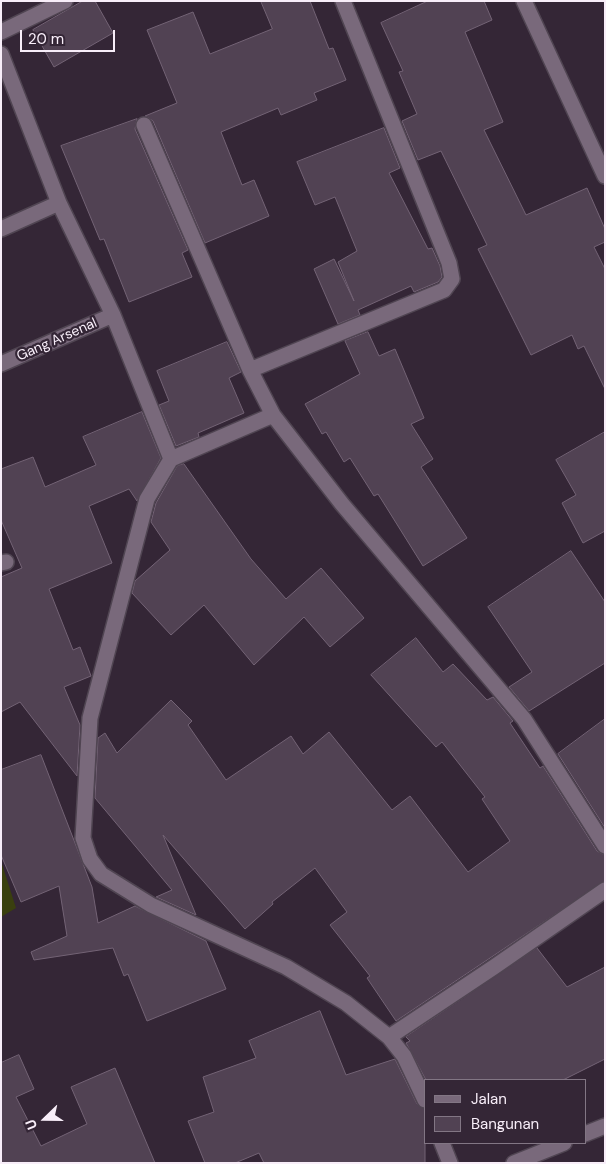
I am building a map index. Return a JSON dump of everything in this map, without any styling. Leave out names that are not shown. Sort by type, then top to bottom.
[{"type":"street","points":[[1,32],[65,1]]},
{"type":"street","points":[[250,370],[444,290],[452,279],[449,263],[343,1]]},
{"type":"street","points":[[524,1],[605,176]]},
{"type":"street","points":[[1,54],[59,203],[113,315],[171,459]]},
{"type":"street","points":[[144,125],[250,370],[273,415],[342,504],[524,719],[605,846]]},
{"type":"street","points":[[1,229],[59,203]]},
{"type":"street","name":"Gang Arsenal","points":[[1,364],[113,315]]},
{"type":"street","points":[[273,415],[171,459],[147,499],[139,522],[90,718],[83,838],[90,859],[101,874],[151,905],[286,966],[346,1003],[388,1036],[404,1056],[424,1098]]},
{"type":"street","points":[[388,1036],[494,967],[605,890]]},
{"type":"street","points":[[586,1134],[605,1126]]},
{"type":"street","points":[[442,1144],[450,1163]]},
{"type":"street","points":[[514,1163],[562,1144]]},
{"type":"green space","points":[[1,861],[16,908],[1,917]]},
{"type":"building","points":[[83,1],[95,1],[113,33],[54,67],[33,30]]},
{"type":"building","points":[[261,1],[310,1],[329,49],[333,48],[346,80],[314,93],[317,100],[281,115],[278,108],[221,132],[242,185],[254,180],[269,216],[205,243],[153,121],[145,116],[177,103],[147,30],[193,12],[210,54],[272,29]]},
{"type":"building","points":[[428,1],[484,1],[492,20],[465,32],[503,122],[484,130],[526,215],[587,188],[605,229],[605,242],[594,247],[605,269],[605,389],[584,346],[578,349],[572,335],[531,355],[478,249],[487,245],[441,151],[418,160],[402,121],[417,114],[399,72],[403,71],[381,23]]},
{"type":"building","points":[[137,119],[135,129],[188,250],[182,253],[192,277],[129,302],[104,239],[100,240],[61,146]]},
{"type":"building","points":[[384,128],[400,168],[389,173],[428,249],[432,248],[440,266],[442,277],[438,282],[414,292],[411,286],[358,310],[360,315],[338,324],[314,269],[334,259],[354,301],[338,262],[357,251],[335,197],[315,205],[297,162]]},
{"type":"building","points":[[368,332],[379,356],[395,349],[424,418],[411,424],[433,459],[421,467],[467,538],[423,566],[378,494],[374,496],[350,458],[344,462],[326,432],[322,434],[305,404],[360,374],[345,341]]},
{"type":"building","points":[[227,342],[241,372],[229,378],[244,413],[198,433],[199,437],[176,446],[159,405],[169,401],[157,371]]},
{"type":"building","points":[[142,412],[161,458],[137,501],[129,489],[89,506],[112,563],[49,589],[73,650],[80,647],[91,676],[64,687],[80,725],[77,776],[20,702],[1,712],[1,577],[22,568],[1,520],[1,469],[33,457],[45,487],[96,465],[83,437]]},
{"type":"building","points":[[605,432],[605,531],[583,543],[562,503],[576,495],[556,460]]},
{"type":"building","points":[[184,464],[251,559],[286,599],[321,568],[364,618],[330,647],[304,617],[254,665],[204,605],[171,635],[132,593],[135,581],[170,550],[151,522],[156,503],[177,466]]},
{"type":"building","points":[[571,551],[605,602],[605,663],[529,711],[509,687],[532,672],[488,607]]},
{"type":"building","points":[[416,638],[443,672],[453,664],[487,700],[493,697],[513,721],[510,723],[540,768],[543,766],[597,851],[605,855],[605,881],[396,1021],[367,978],[370,976],[330,925],[347,912],[315,868],[272,902],[273,904],[245,929],[163,835],[196,915],[156,897],[172,890],[95,798],[98,738],[105,733],[117,753],[171,700],[192,721],[188,725],[226,780],[291,736],[303,754],[329,732],[392,810],[410,796],[468,872],[510,841],[482,799],[485,797],[442,742],[436,747],[371,675]]},
{"type":"building","points":[[605,719],[605,828],[558,754]]},
{"type":"building","points":[[41,755],[92,887],[98,923],[135,906],[206,941],[226,989],[147,1021],[128,974],[124,976],[113,948],[34,960],[31,952],[67,936],[59,886],[21,902],[1,855],[1,770]]},
{"type":"building","points":[[537,948],[567,987],[605,967],[605,1059],[565,1079],[425,1079],[406,1043],[410,1041],[406,1037]]},
{"type":"building","points":[[320,1011],[346,1075],[395,1059],[417,1104],[424,1108],[425,1163],[264,1163],[259,1153],[235,1163],[205,1163],[188,1121],[214,1112],[203,1077],[256,1058],[249,1041]]},
{"type":"building","points":[[19,1055],[34,1089],[16,1097],[41,1146],[87,1124],[71,1087],[115,1068],[155,1163],[1,1163],[1,1063]]}]
